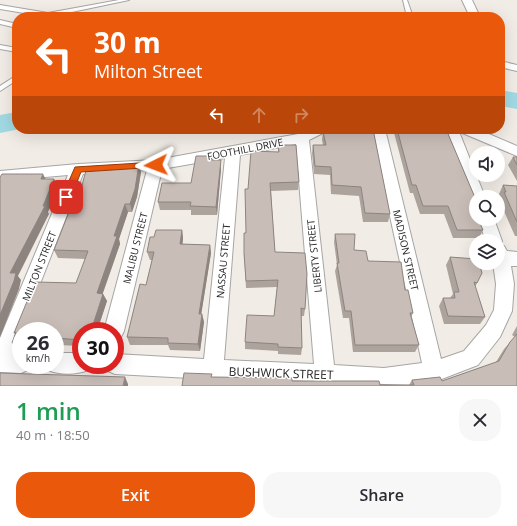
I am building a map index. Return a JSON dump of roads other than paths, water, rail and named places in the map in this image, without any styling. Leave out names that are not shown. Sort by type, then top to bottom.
[{"type":"street","points":[[467,0],[473,12]]},
{"type":"street","points":[[505,65],[517,68]]},
{"type":"street","name":"FOOTHILL DRIVE","points":[[0,176],[78,169],[156,165],[234,152],[302,138],[310,134]]},
{"type":"street","name":"MADISON STREET","points":[[379,134],[434,372]]},
{"type":"street","points":[[453,134],[474,190]]},
{"type":"street","points":[[477,134],[517,151]]},
{"type":"street","name":"LIBERTY STREET","points":[[302,138],[325,374]]},
{"type":"street","name":"NASSAU STREET","points":[[213,370],[234,152]]},
{"type":"street","name":"MALIBU STREET","points":[[116,322],[156,165]]},
{"type":"street","name":"MILTON STREET","points":[[0,362],[78,169]]},
{"type":"street","name":"BUSHWICK STREET","points":[[124,365],[384,378],[434,372],[471,358],[493,331],[503,311],[503,270]]},
{"type":"street","points":[[0,362],[12,363]]},
{"type":"lane","points":[[64,12],[127,0]]},
{"type":"lane","points":[[405,0],[409,12]]},
{"type":"lane","points":[[0,7],[30,12]]},
{"type":"lane","points":[[0,22],[12,25]]},
{"type":"lane","points":[[0,47],[12,49]]},
{"type":"lane","points":[[0,89],[12,81]]},
{"type":"waterway","points":[[505,99],[517,101]]},
{"type":"waterway","points":[[0,124],[12,122]]}]
